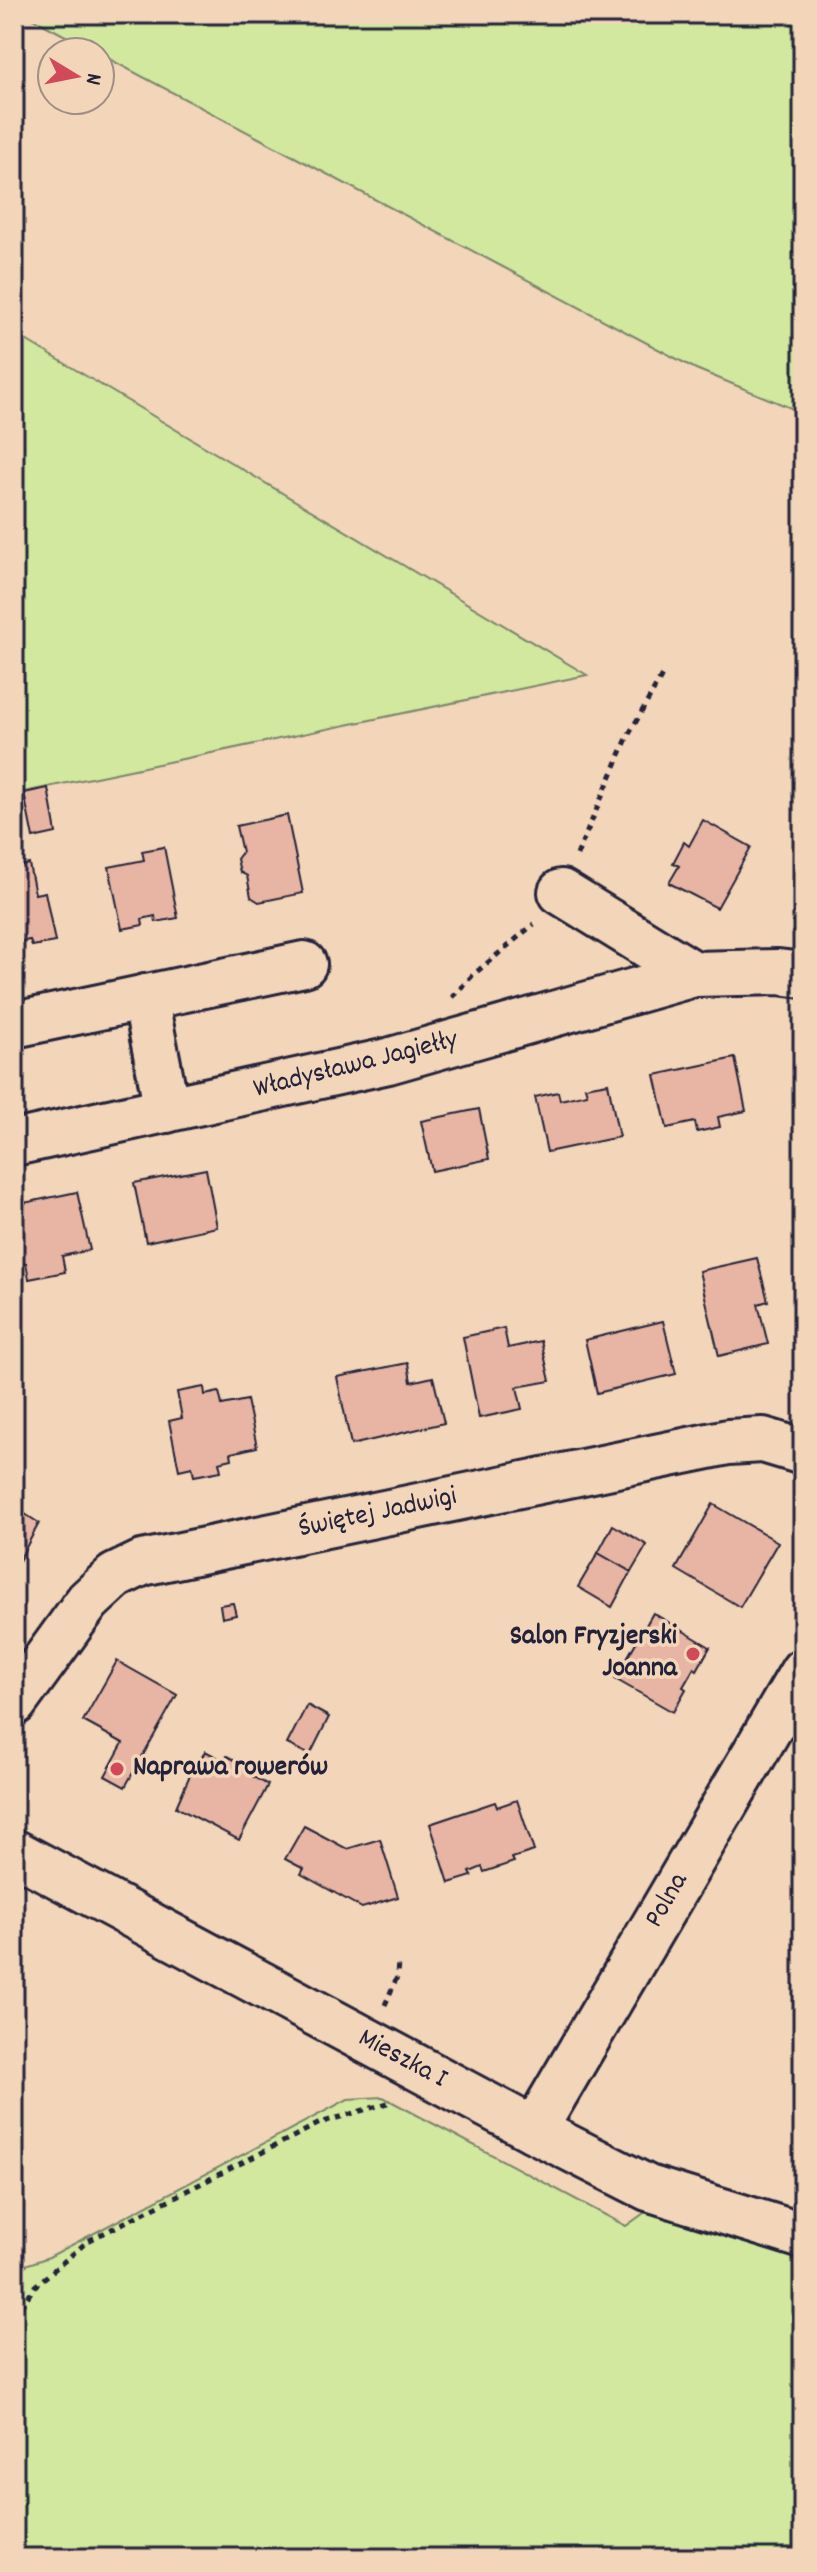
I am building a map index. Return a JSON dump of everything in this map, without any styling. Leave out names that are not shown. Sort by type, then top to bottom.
[{"type":"street","points":[[561,892],[694,974]]},
{"type":"street","points":[[14,1025],[304,964]]},
{"type":"street","name":"Władysława Jagiełły","points":[[14,1143],[388,1061],[694,974],[778,972],[803,975]]},
{"type":"street","points":[[145,997],[167,1110]]},
{"type":"street","name":"Świętej Jadwigi","points":[[14,1703],[88,1601],[115,1576],[142,1563],[728,1442],[763,1440],[803,1452]]},
{"type":"street","name":"Polna","points":[[534,2130],[803,1671]]},
{"type":"street","name":"Mieszka I","points":[[14,1852],[648,2188],[803,2236]]},
{"type":"path","points":[[14,2317],[35,2286],[88,2241],[320,2123],[399,2099]]},
{"type":"green space","points":[[24,14],[803,14],[803,413],[696,369],[116,63],[116,36],[66,36]]},
{"type":"green space","points":[[14,333],[587,675],[14,794]]},
{"type":"green space","points":[[383,2097],[626,2226],[651,2208],[803,2256],[803,2558],[14,2558],[14,2269],[49,2257],[348,2099]]},
{"type":"building","points":[[48,788],[56,833],[33,838],[24,793]]},
{"type":"building","points":[[287,815],[303,893],[259,902],[251,897],[247,876],[240,872],[237,859],[242,852],[236,826]]},
{"type":"building","points":[[703,820],[751,847],[717,908],[669,883],[679,866],[673,863],[684,842],[689,846]]},
{"type":"building","points":[[164,847],[178,918],[156,922],[155,916],[142,919],[143,925],[122,929],[109,867],[144,860],[142,851]]},
{"type":"building","points":[[29,864],[35,894],[45,892],[55,942],[32,946],[30,940],[14,943],[14,867]]},
{"type":"building","points":[[735,1058],[746,1111],[718,1117],[720,1127],[697,1132],[695,1122],[667,1128],[655,1075]]},
{"type":"building","points":[[608,1083],[619,1137],[547,1152],[535,1097],[558,1092],[560,1100],[587,1094],[585,1087]]},
{"type":"building","points":[[479,1109],[489,1159],[432,1171],[421,1121]]},
{"type":"building","points":[[206,1169],[217,1227],[146,1242],[134,1183]]},
{"type":"building","points":[[77,1192],[90,1250],[62,1256],[65,1272],[29,1279],[26,1263],[16,1265],[14,1205]]},
{"type":"building","points":[[757,1258],[768,1301],[758,1304],[768,1344],[719,1356],[699,1271]]},
{"type":"building","points":[[663,1321],[676,1374],[597,1393],[585,1340]]},
{"type":"building","points":[[504,1328],[508,1348],[541,1341],[550,1381],[517,1387],[522,1409],[479,1418],[463,1337]]},
{"type":"building","points":[[408,1363],[411,1382],[433,1377],[444,1423],[351,1445],[337,1377]]},
{"type":"building","points":[[204,1387],[205,1395],[219,1392],[222,1405],[247,1400],[257,1447],[231,1453],[232,1459],[219,1462],[221,1471],[194,1476],[192,1467],[179,1470],[169,1421],[182,1418],[177,1392]]},
{"type":"building","points":[[713,1504],[778,1542],[740,1607],[676,1569]]},
{"type":"building","points":[[14,1507],[39,1523],[14,1570]]},
{"type":"building","points":[[613,1525],[647,1545],[631,1572],[598,1553]]},
{"type":"building","points":[[598,1553],[631,1572],[612,1607],[578,1587]]},
{"type":"building","points":[[233,1603],[236,1615],[222,1618],[220,1605]]},
{"type":"building","points":[[653,1613],[710,1647],[683,1687],[686,1689],[673,1712],[615,1679]]},
{"type":"building","points":[[117,1661],[177,1695],[125,1787],[105,1776],[123,1743],[83,1721]]},
{"type":"building","points":[[307,1705],[329,1717],[310,1755],[287,1744]]},
{"type":"building","points":[[205,1751],[224,1761],[227,1756],[252,1769],[250,1775],[268,1785],[239,1840],[176,1807],[193,1768],[196,1769]]},
{"type":"building","points":[[517,1800],[534,1851],[484,1872],[482,1867],[470,1872],[472,1876],[449,1883],[430,1824],[495,1802],[497,1807]]},
{"type":"building","points":[[304,1826],[347,1849],[380,1839],[398,1897],[362,1908],[301,1874],[304,1869],[285,1859]]},
{"type":"place","name":"Salon Fryzjerski Joanna","points":[[693,1654]]},
{"type":"place","name":"Naprawa rowerów","points":[[117,1769]]}]
